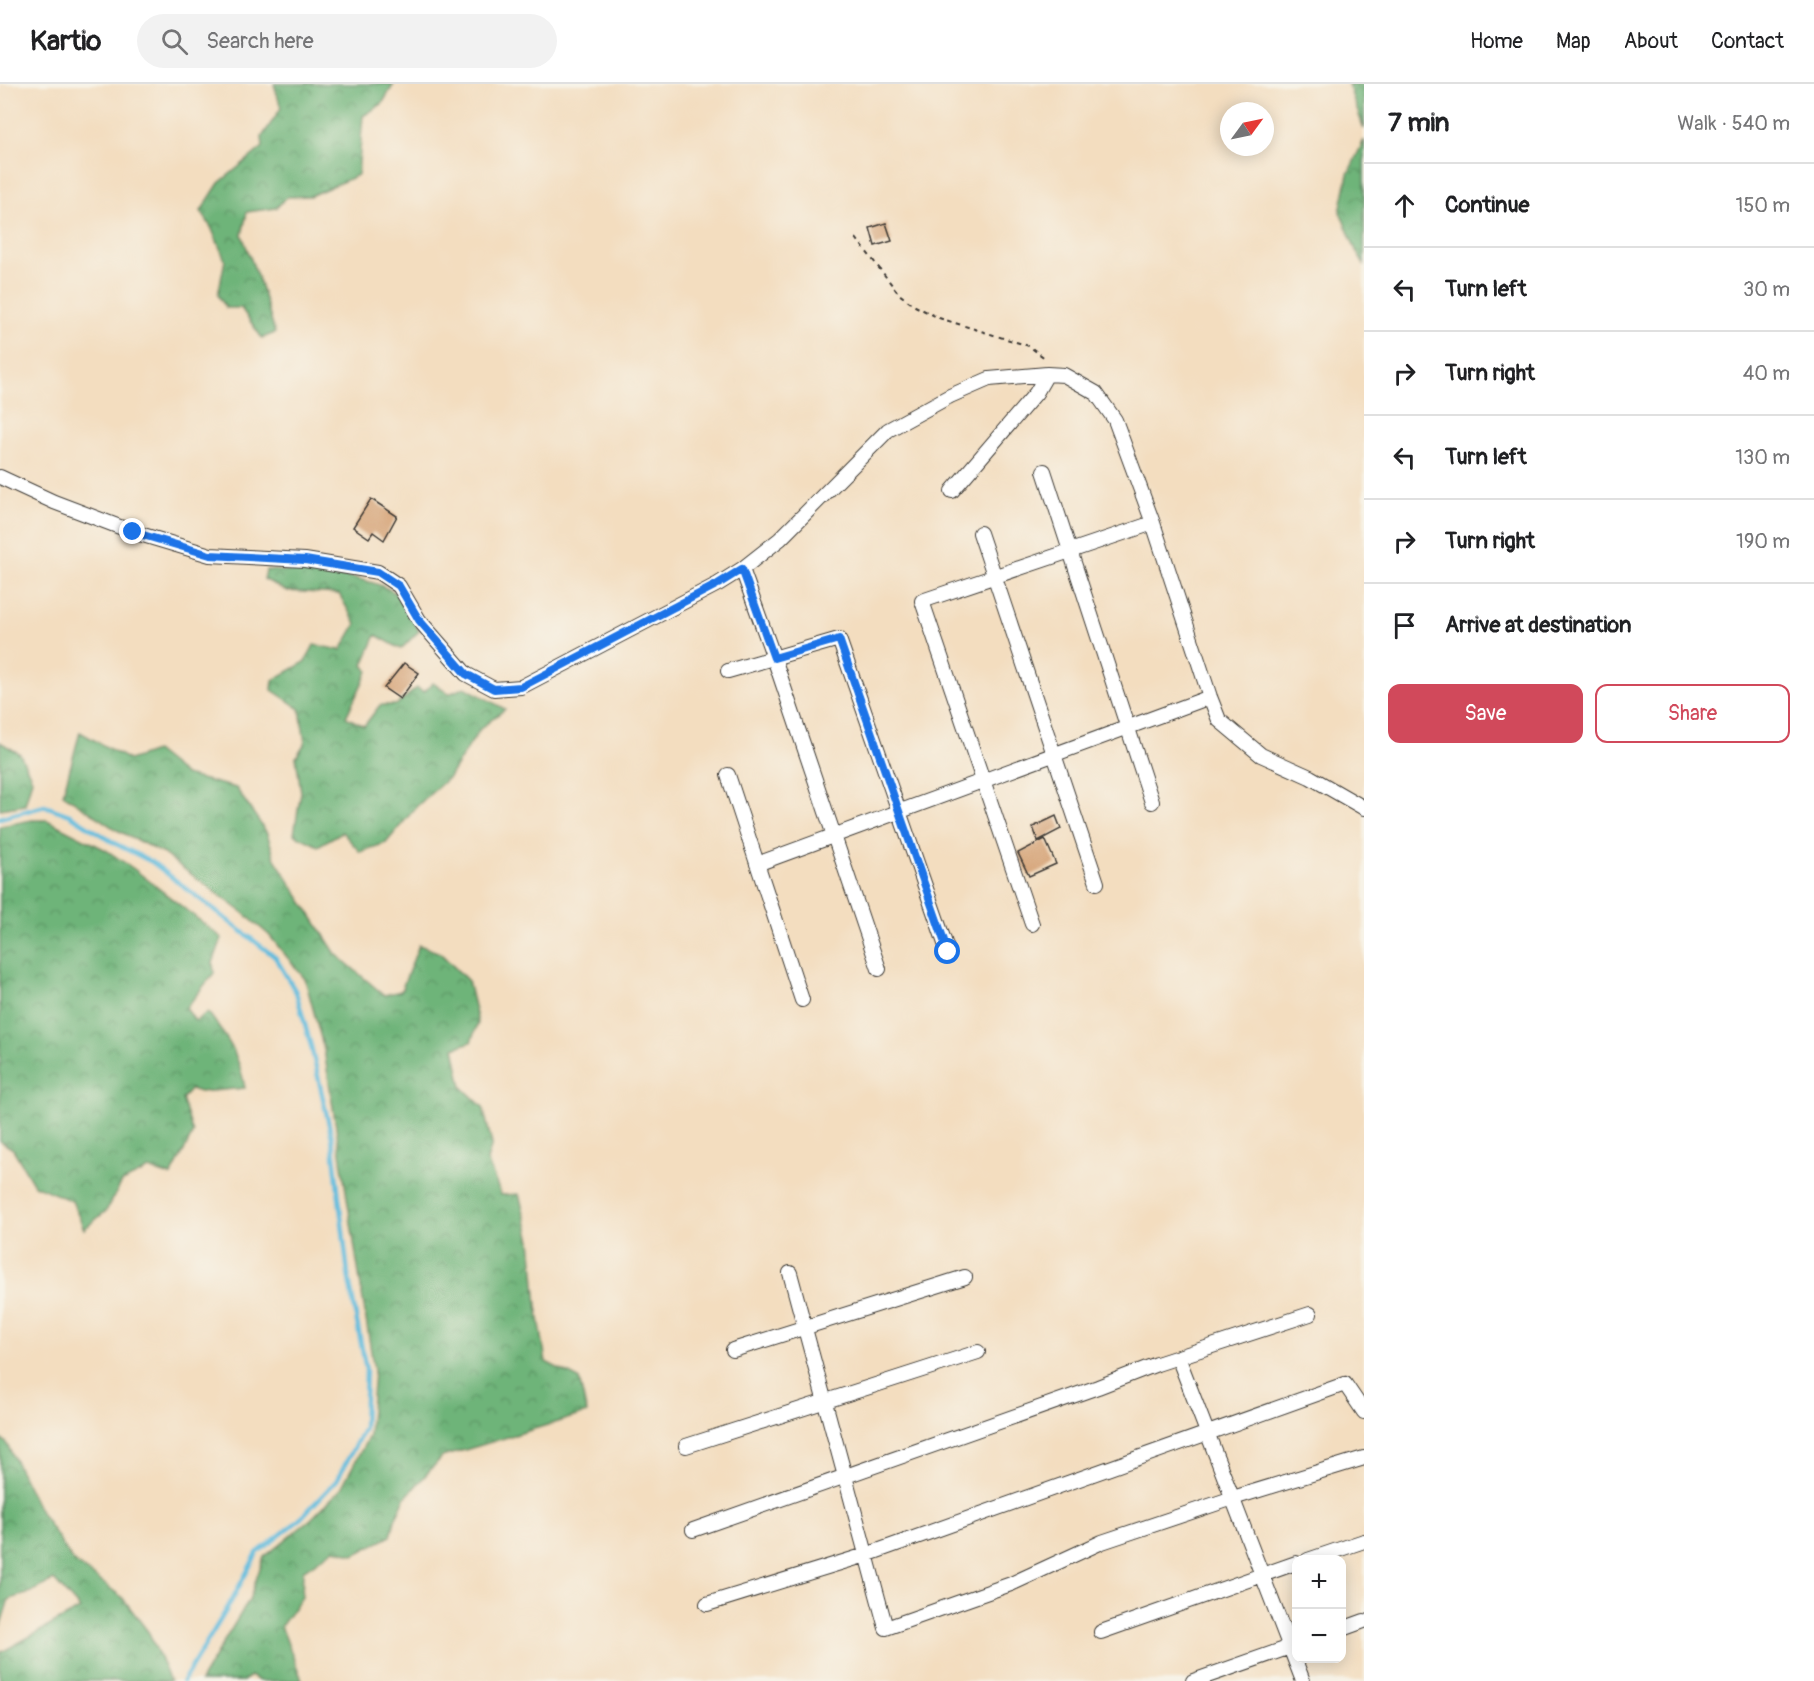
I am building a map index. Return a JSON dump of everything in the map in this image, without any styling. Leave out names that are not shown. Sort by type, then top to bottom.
[{"type":"street","points":[[952,491],[1036,393],[1047,374]]},
{"type":"street","points":[[0,477],[54,502],[133,532],[210,555],[305,560],[378,572],[399,586],[419,620],[466,674],[494,689],[521,687],[718,584],[742,569],[780,539],[888,430],[950,396],[989,379],[1047,374],[1064,375],[1096,393],[1115,420],[1154,523],[1209,697],[1219,720],[1261,755],[1310,777],[1364,808]]},
{"type":"street","points":[[1044,471],[1152,802]]},
{"type":"street","points":[[1032,924],[922,601],[1154,523]]},
{"type":"street","points":[[980,533],[1097,883]]},
{"type":"street","points":[[742,569],[879,969]]},
{"type":"street","points":[[728,671],[839,639],[948,952]]},
{"type":"street","points":[[757,864],[1209,697]]},
{"type":"street","points":[[728,775],[802,1000]]},
{"type":"street","points":[[790,1273],[886,1628],[1011,1584],[1102,1542],[1233,1498],[1364,1458]]},
{"type":"street","points":[[733,1350],[965,1277]]},
{"type":"street","points":[[693,1530],[1178,1357],[1311,1314]]},
{"type":"street","points":[[686,1446],[978,1352]]},
{"type":"street","points":[[1178,1357],[1262,1575],[1292,1644]]},
{"type":"street","points":[[707,1604],[866,1555],[1345,1384],[1364,1412]]},
{"type":"street","points":[[1323,1555],[1364,1541]]},
{"type":"street","points":[[1101,1632],[1292,1564]]},
{"type":"street","points":[[1346,1627],[1364,1621]]},
{"type":"street","points":[[1193,1681],[1292,1646]]},
{"type":"street","points":[[1298,1663],[1303,1681]]},
{"type":"path","points":[[856,238],[899,294],[915,306],[939,318],[1029,346],[1064,375]]},
{"type":"green space","points":[[274,84],[394,84],[382,104],[363,116],[358,175],[310,196],[287,197],[276,208],[247,212],[242,235],[275,333],[262,338],[241,308],[226,308],[218,295],[225,260],[211,227],[201,211],[219,183],[263,147],[262,137],[281,108]]},
{"type":"green space","points":[[1348,84],[1364,84],[1364,129]]},
{"type":"green space","points":[[1364,140],[1364,265],[1340,212],[1348,174]]},
{"type":"green space","points":[[266,570],[337,575],[375,583],[401,598],[409,609],[419,631],[401,649],[376,635],[363,665],[368,671],[346,717],[364,726],[380,705],[396,705],[417,688],[424,692],[433,683],[449,694],[465,687],[505,709],[480,729],[449,777],[417,806],[386,843],[360,852],[342,832],[318,846],[294,834],[301,792],[296,757],[305,743],[300,709],[272,690],[273,680],[305,662],[314,645],[341,650],[356,624],[339,594],[286,591],[264,579]]},
{"type":"green space","points":[[80,732],[129,760],[155,751],[185,775],[236,788],[267,833],[275,859],[336,954],[384,995],[401,991],[419,945],[440,953],[468,981],[478,1023],[471,1042],[454,1048],[462,1087],[483,1107],[492,1144],[487,1160],[501,1195],[519,1194],[531,1240],[537,1305],[546,1362],[579,1379],[587,1413],[442,1457],[405,1498],[391,1536],[354,1555],[335,1549],[303,1571],[302,1597],[281,1626],[302,1680],[300,1681],[259,1681],[251,1676],[243,1681],[200,1681],[249,1600],[264,1557],[311,1519],[340,1490],[369,1436],[374,1371],[324,1050],[305,979],[269,935],[241,911],[162,853],[115,829],[63,794]]},
{"type":"green space","points":[[0,742],[20,754],[32,779],[25,805],[0,809]]},
{"type":"green space","points":[[32,820],[47,820],[106,850],[222,938],[213,963],[214,973],[186,1008],[195,1021],[208,1012],[232,1047],[245,1088],[200,1092],[191,1089],[182,1099],[193,1133],[171,1176],[149,1169],[122,1182],[106,1211],[84,1229],[72,1201],[34,1185],[13,1149],[0,1141],[0,826]]},
{"type":"green space","points":[[0,1438],[6,1442],[37,1506],[73,1561],[122,1597],[149,1633],[170,1681],[0,1681],[0,1653],[80,1609],[54,1580],[27,1594],[9,1599],[0,1627]]},
{"type":"building","points":[[886,223],[892,241],[875,246],[870,228]]},
{"type":"building","points":[[371,499],[397,516],[384,540],[373,532],[369,538],[353,527]]},
{"type":"building","points":[[404,663],[419,673],[400,699],[384,688]]},
{"type":"building","points":[[1056,816],[1061,829],[1038,841],[1033,827]]},
{"type":"building","points":[[1045,839],[1056,864],[1029,876],[1018,853]]},
{"type":"waterway","points":[[0,818],[45,806],[70,815],[116,844],[152,862],[275,957],[296,992],[332,1138],[348,1274],[366,1370],[364,1428],[337,1480],[298,1521],[257,1553],[227,1609],[183,1681]]},
{"type":"route","points":[[133,532],[210,555],[305,560],[378,572],[399,586],[419,620],[466,674],[494,689],[521,687],[718,584],[742,569],[774,658],[839,639],[948,952]]}]
